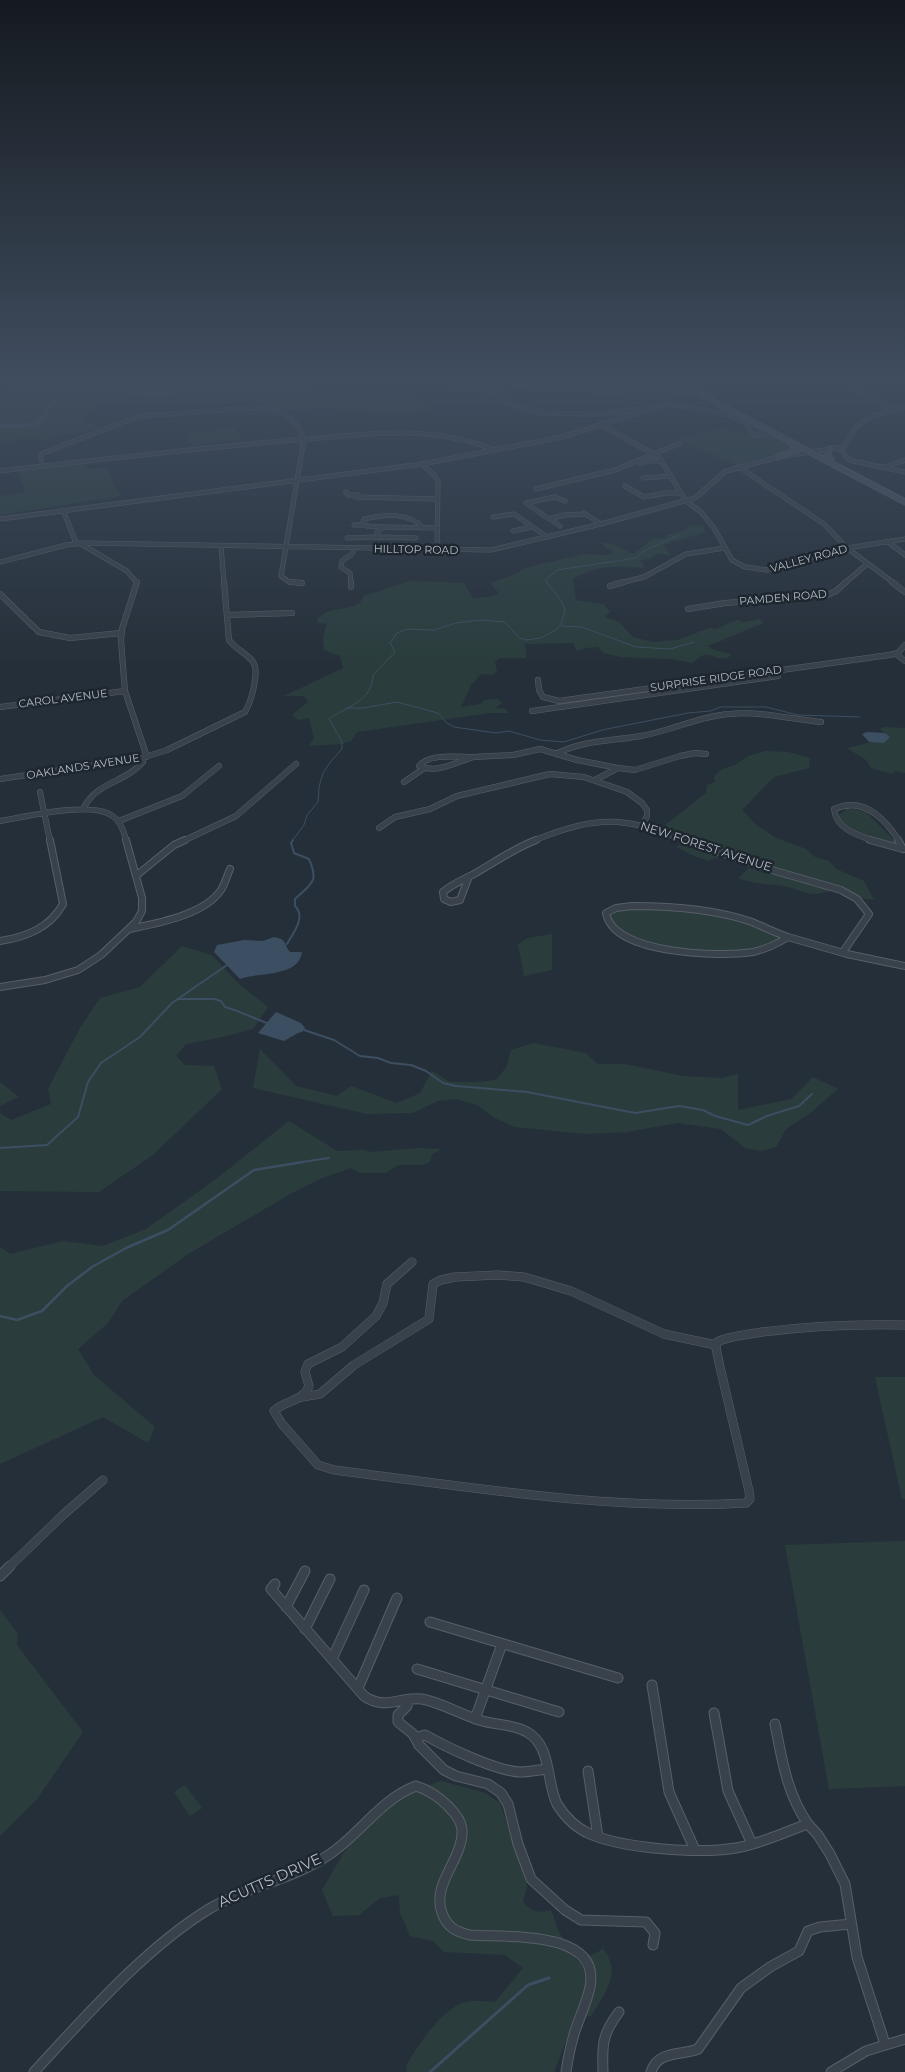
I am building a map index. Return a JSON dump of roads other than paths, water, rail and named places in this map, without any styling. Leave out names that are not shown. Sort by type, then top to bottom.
[{"type":"main road","points":[[852,474],[905,502]]},
{"type":"main road","points":[[860,474],[905,497]]},
{"type":"street","points":[[299,474],[281,576],[289,582],[302,583]]},
{"type":"street","points":[[0,519],[347,474]]},
{"type":"street","points":[[432,474],[437,478],[437,550]]},
{"type":"street","points":[[536,489],[600,474]]},
{"type":"street","name":"HILLTOP ROAD","points":[[0,562],[77,543],[487,550],[601,524],[696,497],[721,474]]},
{"type":"street","points":[[749,474],[824,524],[847,548],[905,592]]},
{"type":"street","points":[[643,478],[658,475],[671,476]]},
{"type":"street","name":"VALLEY ROAD","points":[[671,476],[686,500],[704,514],[734,562],[750,569],[761,571],[847,548],[905,539]]},
{"type":"street","points":[[625,486],[644,497],[666,493],[681,493]]},
{"type":"street","points":[[346,492],[348,494],[370,496],[376,499]]},
{"type":"street","points":[[560,526],[526,503],[555,497],[565,501]]},
{"type":"street","points":[[355,498],[438,499]]},
{"type":"street","points":[[63,510],[77,543],[127,571],[137,582],[121,633],[125,691],[145,758],[138,768],[90,796],[83,809]]},
{"type":"street","points":[[581,511],[601,524]]},
{"type":"street","points":[[492,517],[514,514],[547,537]]},
{"type":"street","points":[[550,519],[564,515],[586,514]]},
{"type":"street","points":[[365,526],[363,524],[364,519],[395,516],[414,519],[424,528]]},
{"type":"street","points":[[354,525],[438,528]]},
{"type":"street","points":[[378,536],[377,532],[384,527]]},
{"type":"street","points":[[513,531],[532,527]]},
{"type":"street","points":[[347,538],[378,536],[416,538]]},
{"type":"street","points":[[888,542],[905,555]]},
{"type":"street","name":"OAKLANDS AVENUE","points":[[0,779],[145,758],[240,716],[248,709],[256,667],[252,660],[230,643],[221,546]]},
{"type":"street","points":[[351,587],[350,573],[340,567],[342,561],[352,554],[355,548]]},
{"type":"street","points":[[610,586],[644,577],[686,554],[725,548]]},
{"type":"street","name":"PAMDEN ROAD","points":[[688,609],[725,603],[826,595],[836,591],[867,564]]},
{"type":"street","points":[[0,594],[39,632],[46,635],[72,639],[121,633]]},
{"type":"street","points":[[227,615],[292,613]]},
{"type":"street","points":[[905,645],[896,654],[905,661]]},
{"type":"street","name":"SURPRISE RIDGE ROAD","points":[[538,680],[539,690],[543,697],[554,701],[896,654]]},
{"type":"street","points":[[532,711],[778,676]]},
{"type":"street","points":[[656,688],[659,693]]},
{"type":"street","name":"CAROL AVENUE","points":[[0,707],[125,691]]},
{"type":"street","points":[[556,754],[577,744],[650,734],[670,727],[728,713],[767,714],[821,722]]},
{"type":"street","points":[[476,756],[429,770],[419,766],[430,759],[476,756],[514,755],[540,749],[618,768],[635,770],[686,754],[706,754]]},
{"type":"street","points":[[137,875],[174,845],[236,816],[296,764]]},
{"type":"street","points":[[119,821],[178,798],[218,766]]},
{"type":"street","points":[[595,780],[618,768]]},
{"type":"street","points":[[404,782],[423,769]]},
{"type":"street","points":[[379,828],[395,817],[430,809],[457,796],[508,786],[545,774],[574,775],[595,780],[625,791],[642,803],[647,810],[648,814],[642,826]]},
{"type":"street","points":[[0,941],[17,938],[35,931],[56,914],[64,902],[40,792]]},
{"type":"street","points":[[851,804],[871,810],[890,826],[904,849],[872,841],[857,834],[838,821],[833,814],[834,808],[840,805],[851,804]]},
{"type":"street","points":[[0,821],[83,809],[104,811],[119,821],[137,875],[142,910],[138,919],[129,930],[97,958],[78,970],[54,978],[0,987]]},
{"type":"street","name":"NEW FOREST AVENUE","points":[[468,879],[460,900],[451,902],[443,898],[445,890],[468,879],[504,853],[541,837],[604,822],[642,826],[852,895],[869,914],[843,952]]},
{"type":"street","points":[[129,930],[179,916],[206,903],[221,890],[230,869]]},
{"type":"street","points":[[789,938],[771,947],[751,952],[721,954],[678,951],[650,945],[631,938],[609,922],[606,913],[612,908],[624,906],[670,907],[696,910],[752,923],[789,938],[905,966]]},
{"type":"street","points":[[302,1397],[309,1386],[305,1372],[308,1364],[342,1347],[376,1316],[384,1303],[387,1284],[412,1262]]},
{"type":"street","points":[[716,1345],[749,1492],[750,1499],[746,1503],[711,1506],[595,1502],[323,1468],[274,1413],[280,1404],[320,1394],[354,1365],[429,1319],[431,1314],[430,1290],[433,1284],[443,1278],[476,1275],[529,1278],[545,1281],[569,1289],[665,1334],[684,1340],[716,1345],[725,1338],[809,1326],[905,1325]]},
{"type":"street","points":[[0,1576],[64,1514],[103,1480]]},
{"type":"street","points":[[286,1607],[305,1571]]},
{"type":"street","points":[[306,1629],[330,1579]]},
{"type":"street","points":[[275,1584],[271,1589],[367,1699],[376,1704],[419,1699],[428,1701],[475,1719],[523,1730],[533,1736],[542,1748],[555,1799],[564,1814],[575,1825],[598,1837],[629,1845],[712,1850],[752,1844],[808,1824]]},
{"type":"street","points":[[332,1659],[364,1590]]},
{"type":"street","points":[[358,1688],[397,1598]]},
{"type":"street","points":[[430,1622],[618,1678]]},
{"type":"street","points":[[475,1719],[502,1644]]},
{"type":"street","points":[[417,1669],[559,1712]]},
{"type":"street","points":[[652,1685],[669,1792],[695,1850]]},
{"type":"street","points":[[408,1701],[406,1706],[398,1713],[399,1724],[411,1732],[419,1745],[444,1770],[456,1776],[488,1784],[502,1794],[508,1804],[518,1844],[531,1879],[565,1910],[581,1920],[646,1922],[655,1931],[653,1944]]},
{"type":"street","points":[[714,1713],[728,1791],[752,1844]]},
{"type":"street","points":[[775,1724],[790,1792],[795,1805],[818,1835],[838,1867],[847,1892],[859,1966],[885,2044]]},
{"type":"street","points":[[415,1738],[425,1735],[463,1754],[514,1772],[547,1769]]},
{"type":"street","points":[[588,1771],[598,1837]]},
{"type":"street","name":"ACUTTS DRIVE","points":[[34,2072],[76,2025],[178,1929],[224,1901],[296,1873],[324,1858],[343,1844],[400,1792],[416,1786],[433,1793],[444,1802],[456,1815],[462,1828],[461,1841],[440,1895],[440,1910],[449,1926],[457,1932],[472,1936],[516,1936],[551,1941],[574,1950],[585,1958],[589,1965],[590,1985],[573,2038],[566,2072]]},
{"type":"street","points":[[651,2072],[653,2063],[661,2057],[698,2049],[741,1988],[770,1967],[799,1951],[808,1931],[820,1927],[851,1924]]},
{"type":"street","points":[[603,2072],[602,2050],[605,2032],[619,2012]]},
{"type":"street","points":[[831,2072],[850,2059],[885,2044],[905,2039]]},
{"type":"water","points":[[867,732],[885,733],[890,737],[884,743],[869,742],[862,734]]},
{"type":"water","points":[[274,937],[283,941],[290,952],[302,952],[294,966],[286,970],[240,979],[214,952],[217,945],[244,940],[263,941]]},
{"type":"water","points":[[276,1012],[301,1023],[305,1028],[302,1032],[284,1041],[258,1033]]},
{"type":"waterway","points":[[348,708],[364,697],[372,684],[373,675],[395,652],[390,643],[397,633],[407,629],[434,630],[456,623],[480,620],[505,622],[519,638],[526,640],[541,638],[556,630],[561,624],[565,611],[562,602],[545,580],[557,570],[636,558],[644,551],[679,535]]},
{"type":"waterway","points":[[561,626],[582,627],[636,647],[670,649],[694,642]]},
{"type":"waterway","points":[[348,708],[363,708],[397,702],[438,713],[447,723],[454,727],[496,733],[509,731],[540,740],[564,742],[602,730],[688,713],[710,711],[721,707],[766,707],[798,715],[860,717]]},
{"type":"waterway","points":[[292,841],[304,825],[307,815],[318,802],[319,787],[323,773],[342,749],[342,742],[329,719],[348,708]]},
{"type":"waterway","points":[[287,944],[296,930],[299,920],[295,899],[310,885],[313,878],[309,859],[294,853],[291,843],[293,840]]},
{"type":"waterway","points":[[0,1148],[47,1145],[78,1117],[88,1082],[101,1063],[140,1037],[172,1003],[227,965]]},
{"type":"waterway","points":[[179,999],[214,999],[221,1001],[225,1007],[267,1023]]},
{"type":"waterway","points":[[304,1030],[334,1040],[360,1056],[378,1058],[391,1063],[411,1065],[426,1071],[443,1083],[456,1086],[527,1092],[635,1113],[679,1106],[703,1110],[715,1116],[748,1125],[767,1116],[799,1106],[812,1094]]},
{"type":"waterway","points":[[295,1163],[329,1158]]},
{"type":"waterway","points":[[0,1316],[17,1320],[42,1311],[67,1286],[92,1267],[126,1248],[168,1230],[254,1170],[303,1162]]},
{"type":"waterway","points":[[430,2072],[528,1985],[549,1978]]}]
